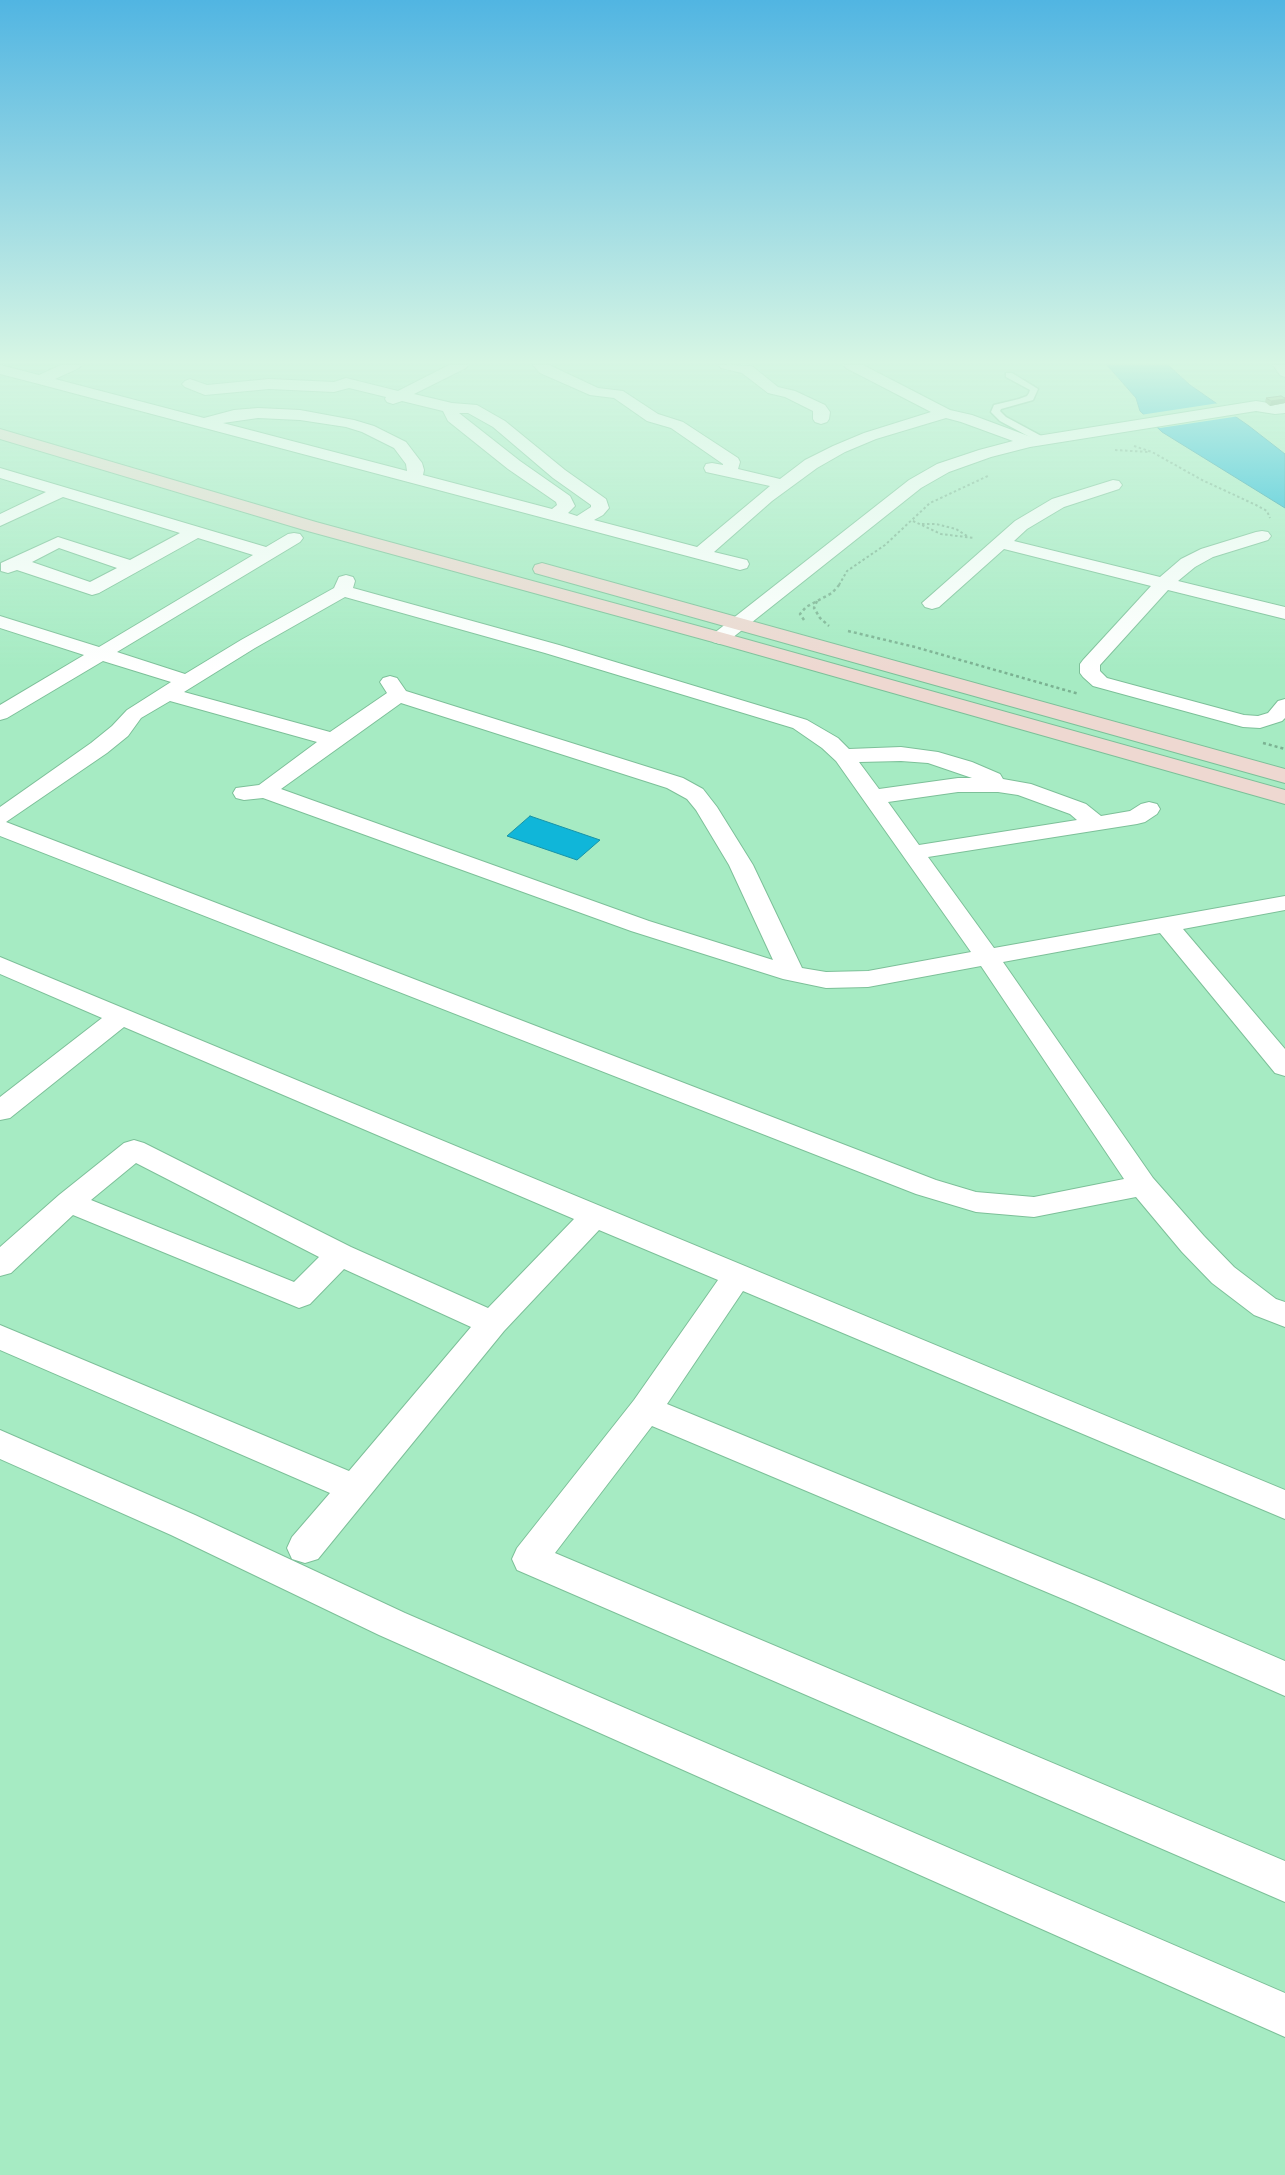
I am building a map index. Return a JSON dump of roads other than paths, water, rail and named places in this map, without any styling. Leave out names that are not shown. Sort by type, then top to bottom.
[{"type":"street","points":[[110,466],[310,526],[720,638],[1285,797]]},
{"type":"street","points":[[171,466],[208,477]]},
{"type":"street","points":[[365,466],[740,564]]},
{"type":"street","points":[[413,479],[416,470],[415,466]]},
{"type":"street","points":[[516,466],[564,500],[566,506],[554,516]]},
{"type":"street","points":[[550,466],[600,503],[600,508],[597,511],[579,522]]},
{"type":"street","points":[[706,466],[782,484]]},
{"type":"street","points":[[730,471],[731,466]]},
{"type":"street","points":[[700,554],[782,484],[810,466]]},
{"type":"street","points":[[720,638],[915,484],[947,466]]},
{"type":"street","points":[[0,474],[267,553]]},
{"type":"street","points":[[932,603],[1021,525],[1052,506],[1113,485]]},
{"type":"street","points":[[0,521],[61,492]]},
{"type":"street","points":[[8,567],[92,589],[195,532]]},
{"type":"street","points":[[1262,536],[1207,553],[1188,563],[1164,583],[1090,664],[1090,673],[1100,682],[1243,721],[1260,722],[1276,717],[1285,705]]},
{"type":"street","points":[[0,714],[294,538]]},
{"type":"street","points":[[8,567],[58,542],[132,567]]},
{"type":"street","points":[[1000,544],[1285,613]]},
{"type":"street","points":[[522,564],[740,623],[1285,776]]},
{"type":"street","points":[[0,817],[120,732],[134,714],[345,586],[800,724],[818,734],[844,756],[988,958],[1143,1185],[1193,1244],[1223,1275],[1265,1307],[1285,1315]]},
{"type":"street","points":[[0,622],[188,680]]},
{"type":"street","points":[[792,974],[741,865],[706,807],[695,794],[675,783],[394,689],[333,740],[254,792],[640,926],[792,974],[826,980],[868,979],[1285,903]]},
{"type":"street","points":[[168,694],[333,740]]},
{"type":"street","points":[[844,756],[901,754],[930,757],[988,776],[998,785]]},
{"type":"street","points":[[873,797],[958,785],[998,785],[1023,789],[1078,809],[1096,823]]},
{"type":"street","points":[[912,853],[1137,816],[1149,809]]},
{"type":"street","points":[[0,828],[934,1190],[976,1202],[1034,1207],[1143,1185]]},
{"type":"street","points":[[1167,926],[1285,1066]]},
{"type":"street","points":[[0,965],[1285,1505]]},
{"type":"street","points":[[0,1111],[121,1016]]},
{"type":"street","points":[[0,1265],[69,1202],[134,1150],[340,1255],[492,1324]]},
{"type":"street","points":[[69,1202],[299,1296],[340,1255]]},
{"type":"street","points":[[305,1548],[492,1324],[596,1215]]},
{"type":"street","points":[[737,1276],[646,1409],[530,1559],[1285,1882]]},
{"type":"street","points":[[0,1336],[354,1488]]},
{"type":"street","points":[[646,1409],[1079,1590],[1285,1679]]},
{"type":"street","points":[[0,1444],[183,1525],[392,1624],[1285,2015]]},
{"type":"water","points":[[1218,466],[1285,466],[1285,508]]},
{"type":"water","points":[[530,816],[600,840],[577,860],[507,836]]}]
